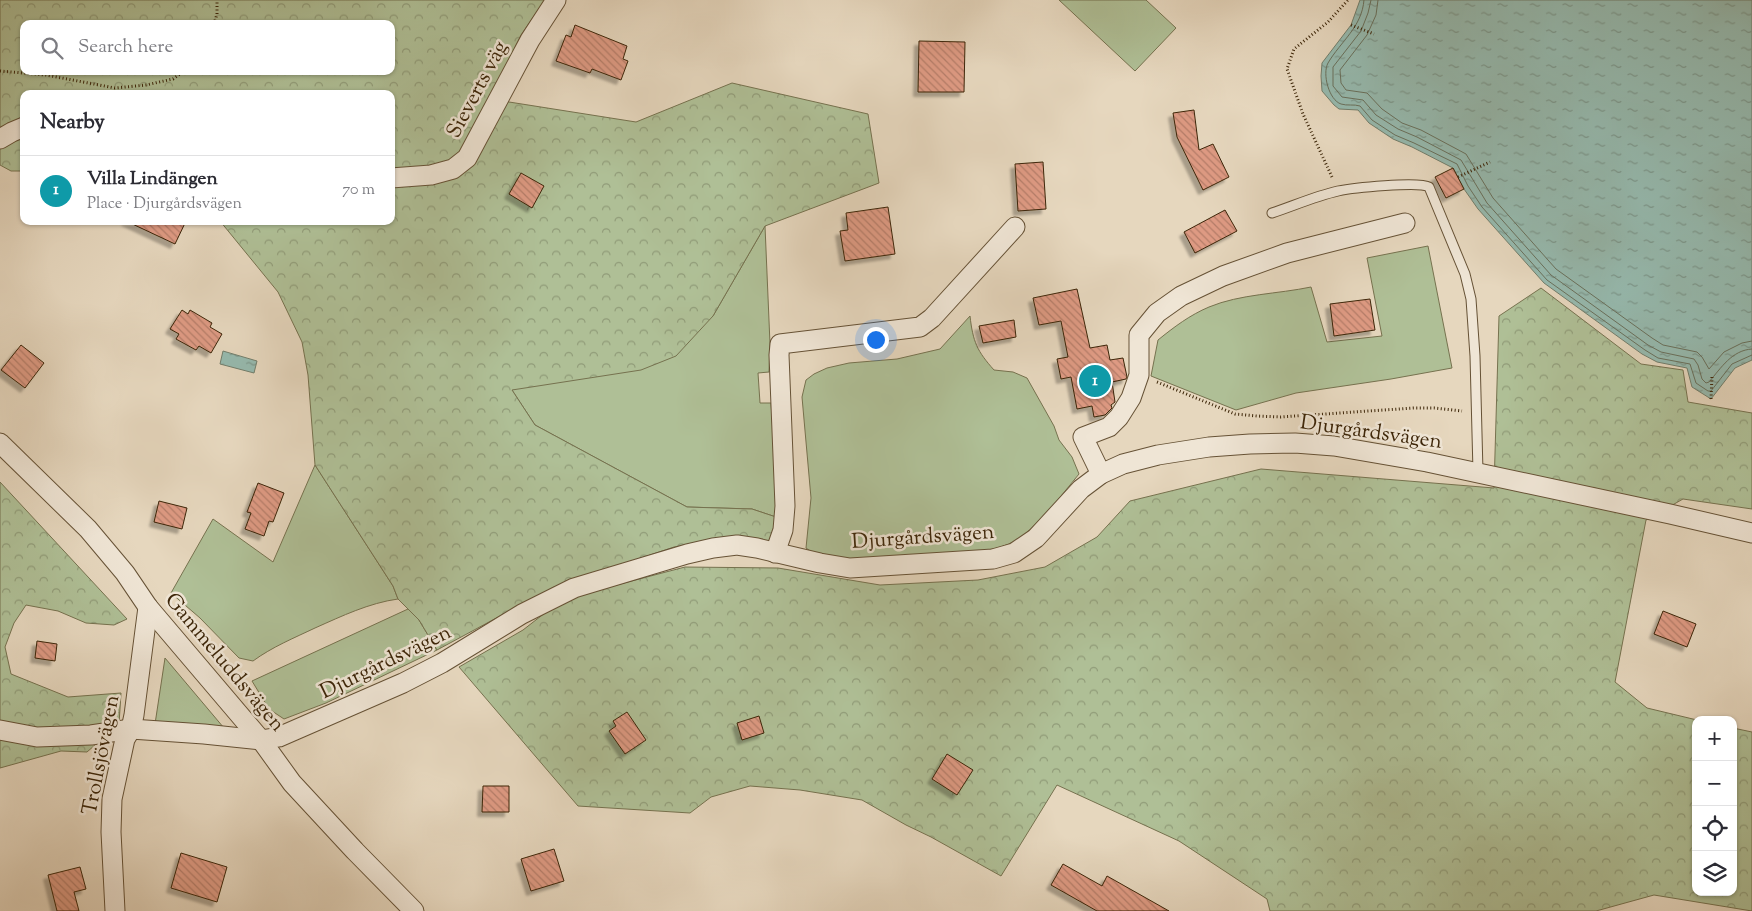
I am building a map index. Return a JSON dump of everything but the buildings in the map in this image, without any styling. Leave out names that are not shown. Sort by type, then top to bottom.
[{"type":"street","name":"Sieverts väg","points":[[395,178],[432,175],[453,169],[467,158],[530,40],[556,0]]},
{"type":"street","points":[[0,139],[20,129]]},
{"type":"street","points":[[1101,474],[1083,437],[1109,427],[1119,417],[1131,398],[1139,375],[1139,335],[1157,312],[1181,296],[1223,276],[1287,253],[1405,223]]},
{"type":"street","points":[[775,553],[783,530],[786,506],[780,344],[920,326],[932,318],[1015,227]]},
{"type":"street","name":"Gammeluddsvägen","points":[[0,444],[88,529],[125,573],[148,607],[261,740],[292,783],[354,851],[414,911]]},
{"type":"street","name":"Djurgårdsvägen","points":[[0,730],[37,737],[91,735],[131,729],[261,740],[279,737],[442,663],[522,614],[574,588],[686,554],[737,545],[850,568],[993,559],[1014,553],[1036,538],[1081,489],[1101,474],[1123,464],[1158,454],[1209,447],[1295,444],[1334,446],[1478,472],[1752,533]]},
{"type":"street","name":"Trollsjövägen","points":[[116,911],[111,832],[112,799],[125,739],[131,729],[134,715],[148,607]]},
{"type":"lane","points":[[1272,213],[1338,191],[1408,184],[1425,184],[1429,187],[1465,274],[1471,300],[1475,356],[1478,472]]},
{"type":"path","points":[[215,20],[217,0]]},
{"type":"path","points":[[1338,191],[1303,114],[1286,70],[1294,49],[1328,22],[1348,0]]},
{"type":"path","points":[[1351,26],[1374,34]]},
{"type":"path","points":[[0,71],[20,73]]},
{"type":"path","points":[[46,75],[115,88],[146,85],[173,79],[178,75]]},
{"type":"path","points":[[1458,177],[1490,162]]},
{"type":"path","points":[[1139,375],[1235,414],[1281,417],[1366,410],[1427,408],[1467,412],[1476,418]]},
{"type":"path","points":[[1711,399],[1712,376]]},
{"type":"green space","points":[[0,0],[545,0],[521,35],[490,99],[636,122],[732,83],[868,114],[879,183],[765,226],[713,316],[676,356],[641,370],[512,390],[535,425],[687,507],[752,509],[779,518],[769,546],[723,538],[674,547],[554,587],[437,650],[419,620],[398,599],[393,586],[315,465],[308,375],[302,342],[278,292],[223,225],[395,225],[395,90],[20,90],[20,171],[11,171],[0,165]]},
{"type":"green space","points":[[1059,0],[1146,0],[1176,28],[1135,71]]},
{"type":"green space","points":[[765,226],[770,344],[769,372],[758,373],[760,403],[771,403],[779,518],[752,509],[687,507],[535,425],[512,390],[713,316]]},
{"type":"green space","points":[[1428,246],[1452,368],[1296,393],[1236,410],[1151,376],[1158,340],[1202,310],[1233,299],[1311,287],[1327,342],[1382,336],[1367,258]]},
{"type":"green space","points":[[1541,288],[1641,364],[1683,370],[1688,402],[1752,413],[1752,509],[1683,499],[1646,520],[1615,682],[1647,708],[1692,719],[1692,896],[1737,896],[1737,729],[1752,732],[1752,911],[1654,895],[1596,911],[1270,911],[1267,899],[1179,841],[1057,785],[1001,876],[862,800],[800,790],[750,786],[711,797],[690,813],[578,806],[459,667],[523,630],[559,602],[582,594],[685,567],[778,568],[880,585],[978,580],[1045,567],[1097,537],[1130,501],[1261,469],[1494,488],[1499,316]]},
{"type":"green space","points":[[970,316],[974,340],[984,357],[994,370],[1013,372],[1027,378],[1054,426],[1059,440],[1072,457],[1079,474],[1048,512],[1019,540],[998,548],[959,555],[851,559],[819,557],[806,548],[811,498],[802,397],[806,380],[827,368],[849,363],[897,359],[940,349]]},
{"type":"green space","points":[[315,465],[393,586],[398,599],[366,607],[345,615],[283,643],[253,661],[239,658],[200,618],[171,593],[213,519],[273,562]]},
{"type":"green space","points":[[0,482],[127,619],[114,625],[86,623],[58,611],[26,605],[14,623],[5,647],[11,674],[68,697],[121,693],[119,724],[87,752],[61,751],[0,768]]},
{"type":"green space","points":[[408,609],[419,620],[437,650],[326,703],[284,719],[269,709],[252,681]]},
{"type":"green space","points":[[165,658],[224,728],[155,724]]},
{"type":"water","points":[[1360,0],[1752,0],[1752,360],[1735,368],[1711,399],[1692,387],[1687,368],[1657,362],[1642,354],[1544,283],[1478,209],[1464,189],[1453,168],[1393,139],[1369,123],[1358,110],[1339,109],[1334,105],[1322,91],[1322,63],[1351,25]]},
{"type":"water","points":[[223,351],[257,361],[254,373],[220,364]]},
{"type":"place","name":"Villa Lindängen","points":[[1095,381]]}]
